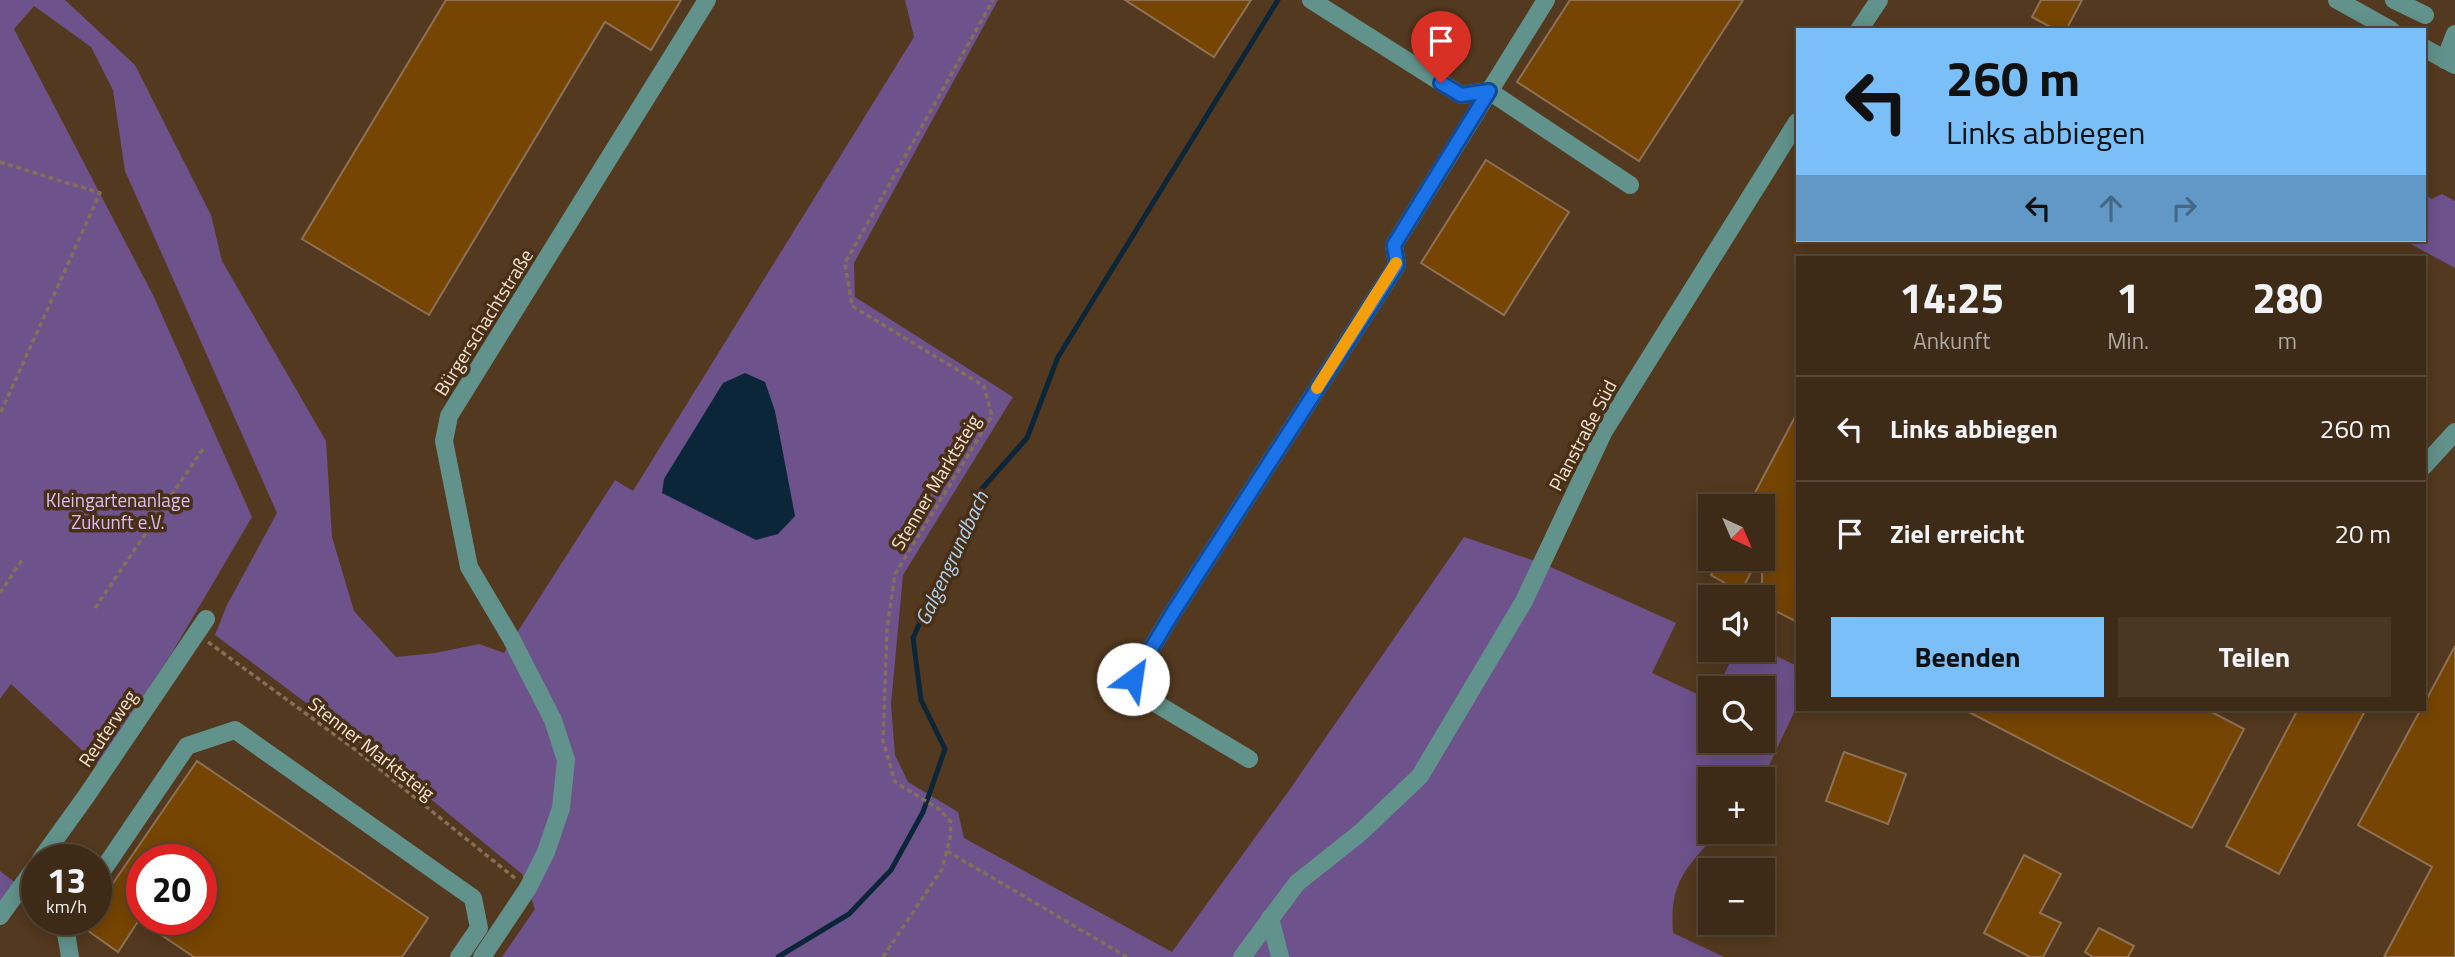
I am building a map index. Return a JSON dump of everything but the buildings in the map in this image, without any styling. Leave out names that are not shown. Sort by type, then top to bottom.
[{"type":"street","name":"Bürgerschachtstraße","points":[[482,957],[528,888],[546,852],[561,808],[566,760],[553,720],[511,638],[469,567],[444,441],[449,416],[707,0]]},
{"type":"street","points":[[1311,0],[1461,95],[1489,91],[1630,185]]},
{"type":"street","points":[[1248,759],[1140,694],[1133,679],[1397,265],[1394,245],[1546,0]]},
{"type":"street","points":[[1860,28],[1879,0]]},
{"type":"street","points":[[2337,0],[2387,28]]},
{"type":"street","points":[[2394,0],[2425,15]]},
{"type":"street","points":[[2426,49],[2450,63],[2455,34]]},
{"type":"street","name":"Planstraße Süd","points":[[1242,957],[1297,883],[1360,833],[1420,776],[1524,601],[1604,430],[1796,124]]},
{"type":"street","points":[[2426,464],[2455,432]]},
{"type":"street","name":"Reuterweg","points":[[52,844],[201,626]]},
{"type":"street","points":[[112,856],[187,746],[234,730],[472,898],[479,928],[459,957]]},
{"type":"street","points":[[0,916],[21,887]]},
{"type":"street","points":[[1270,918],[1280,957]]},
{"type":"street","points":[[67,935],[71,957]]},
{"type":"path","name":"Stenner Marktsteig","points":[[883,957],[942,869],[951,822],[934,806],[895,782],[883,741],[887,629],[895,574],[992,416],[984,386],[852,306],[845,263],[993,0]]},
{"type":"path","points":[[0,162],[100,193],[0,414]]},
{"type":"path","points":[[95,608],[205,446]]},
{"type":"path","points":[[0,593],[22,560]]},
{"type":"path","name":"Stenner Marktsteig","points":[[201,626],[528,888]]},
{"type":"path","points":[[947,851],[1127,957]]},
{"type":"green space","name":"Kleingartenanlage Zukunft e.V.","points":[[0,0],[65,0],[135,65],[211,215],[222,261],[326,441],[332,537],[354,611],[396,657],[479,644],[504,653],[615,480],[633,491],[914,37],[905,0],[998,0],[854,263],[855,297],[1013,397],[903,575],[891,704],[895,755],[908,782],[958,812],[964,838],[1172,952],[1288,792],[1464,537],[1544,564],[1676,623],[1652,673],[1698,694],[1698,753],[1775,753],[1768,767],[1698,767],[1698,844],[1708,844],[1689,866],[1677,887],[1673,933],[1724,957],[502,957],[535,909],[522,874],[388,764],[215,635],[227,605],[277,513],[125,171],[113,90],[91,47],[34,6],[14,29],[153,295],[252,517],[173,651],[98,765],[11,684],[0,699]]},
{"type":"green space","points":[[2442,194],[2455,201],[2455,268],[2407,242],[2426,242],[2426,196],[2432,199]]},
{"type":"green space","points":[[1775,655],[1796,666],[1796,708],[1775,753],[1775,676],[1724,676],[1730,662],[1775,662]]},
{"type":"green space","points":[[0,871],[17,884],[0,907]]},
{"type":"water","points":[[745,373],[765,382],[775,411],[795,516],[778,534],[756,540],[662,493],[664,479],[723,383]]},
{"type":"waterway","name":"Galgengrundbach","points":[[778,957],[849,914],[891,870],[923,812],[945,749],[921,700],[913,638],[979,492],[1027,438],[1058,357],[1278,0]]},
{"type":"slow traffic","points":[[1317,388],[1396,263]]},
{"type":"route","points":[[1133,679],[1397,265],[1394,245],[1489,91],[1461,95],[1441,83]]}]
